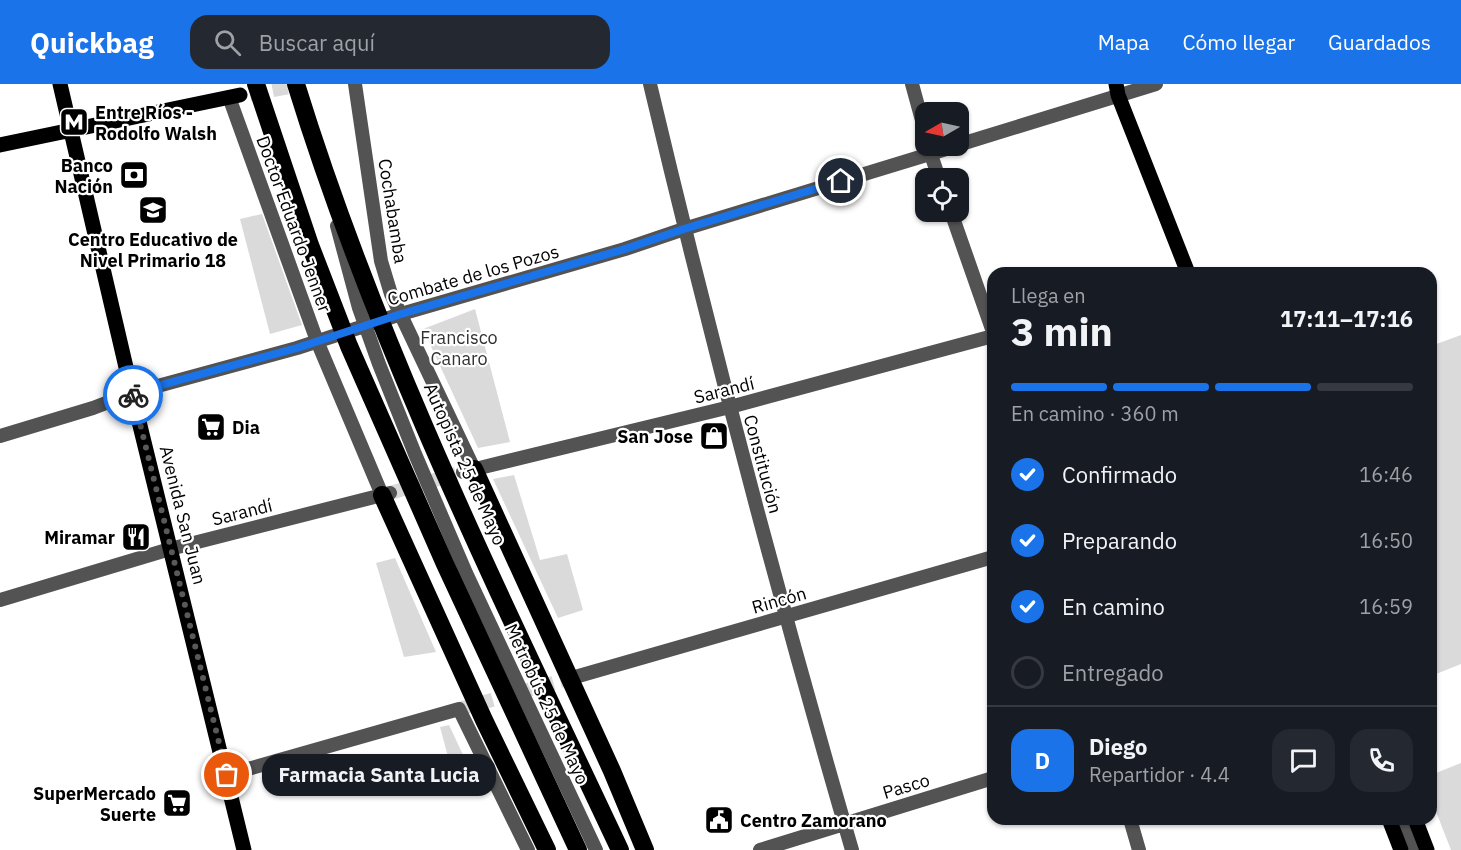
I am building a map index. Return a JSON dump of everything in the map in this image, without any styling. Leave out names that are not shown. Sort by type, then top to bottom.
[{"type":"highway","points":[[256,84],[310,245],[348,346],[579,850]]},
{"type":"highway","name":"Autopista 25 de Mayo","points":[[296,84],[374,307],[434,451],[620,850]]},
{"type":"highway","points":[[469,471],[549,634],[612,771],[645,850]]},
{"type":"highway","points":[[386,494],[392,514],[484,720],[547,850]]},
{"type":"main road","name":"Avenida San Juan","points":[[60,84],[132,393],[227,775],[241,849]]},
{"type":"main road","points":[[1114,88],[1186,267]]},
{"type":"main road","points":[[0,145],[234,96]]},
{"type":"main road","points":[[1391,825],[1401,850]]},
{"type":"main road","points":[[1417,825],[1427,850]]},
{"type":"street","name":"Cochabamba","points":[[355,84],[381,261],[391,294],[469,471]]},
{"type":"street","name":"Constitución","points":[[650,84],[684,229],[730,407],[786,618],[852,850]]},
{"type":"street","points":[[912,84],[917,102]]},
{"type":"street","name":"Combate de los Pozos","points":[[969,141],[1114,88],[1156,84]]},
{"type":"street","name":"Doctor Eduardo Jenner","points":[[234,96],[317,340],[386,494]]},
{"type":"street","name":"Metrobús 25 de Mayo","points":[[306,117],[359,308],[379,364],[466,573],[596,850]]},
{"type":"street","name":"Combate de los Pozos","points":[[0,436],[93,408],[132,393],[297,348],[401,314],[625,249],[915,155]]},
{"type":"street","points":[[954,222],[987,317]]},
{"type":"street","name":"Sarandí","points":[[469,471],[730,407],[987,336]]},
{"type":"street","name":"Metrobús 25 de Mayo","points":[[388,437],[425,497],[466,573]]},
{"type":"street","name":"Sarandí","points":[[0,600],[170,549],[386,494]]},
{"type":"street","name":"Rincón","points":[[575,677],[987,559]]},
{"type":"street","points":[[227,775],[459,709],[528,850]]},
{"type":"street","name":"Pasco","points":[[760,850],[987,780]]},
{"type":"street","points":[[1132,825],[1139,850]]},
{"type":"street","points":[[1406,825],[1416,850]]},
{"type":"green space","points":[[262,214],[302,325],[270,334],[240,219]]},
{"type":"green space","name":"Francisco Canaro","points":[[475,309],[510,442],[478,448],[423,329]]},
{"type":"green space","points":[[1461,335],[1461,664],[1437,674],[1437,344]]},
{"type":"green space","points":[[514,475],[540,560],[567,554],[583,610],[558,618],[493,479]]},
{"type":"green space","points":[[395,558],[436,652],[404,657],[376,563]]},
{"type":"green space","points":[[449,725],[479,789],[458,794],[440,727]]},
{"type":"green space","points":[[1461,763],[1461,850],[1451,850],[1437,814],[1437,773]]},
{"type":"tunnel","points":[[250,94],[303,84]]},
{"type":"tunnel","points":[[390,493],[456,474]]},
{"type":"tunnel","points":[[459,709],[575,677]]},
{"type":"way so far","points":[[133,395],[227,775]]},
{"type":"place","name":"Entre Ríos - Rodolfo Walsh","points":[[74,122]]},
{"type":"place","name":"Banco Nación","points":[[134,175]]},
{"type":"place","name":"Centro Educativo de Nivel Primario 18","points":[[153,210]]},
{"type":"place","name":"Dia","points":[[211,427]]},
{"type":"place","name":"San Jose","points":[[714,436]]},
{"type":"place","name":"Miramar","points":[[136,537]]},
{"type":"place","name":"Farmacia Santa Lucia","points":[[227,775]]},
{"type":"place","name":"SuperMercado Suerte","points":[[177,803]]},
{"type":"place","name":"Centro Zamorano","points":[[719,820]]},
{"type":"route","points":[[133,395],[132,393],[297,348],[401,314],[625,249],[841,181]]}]
